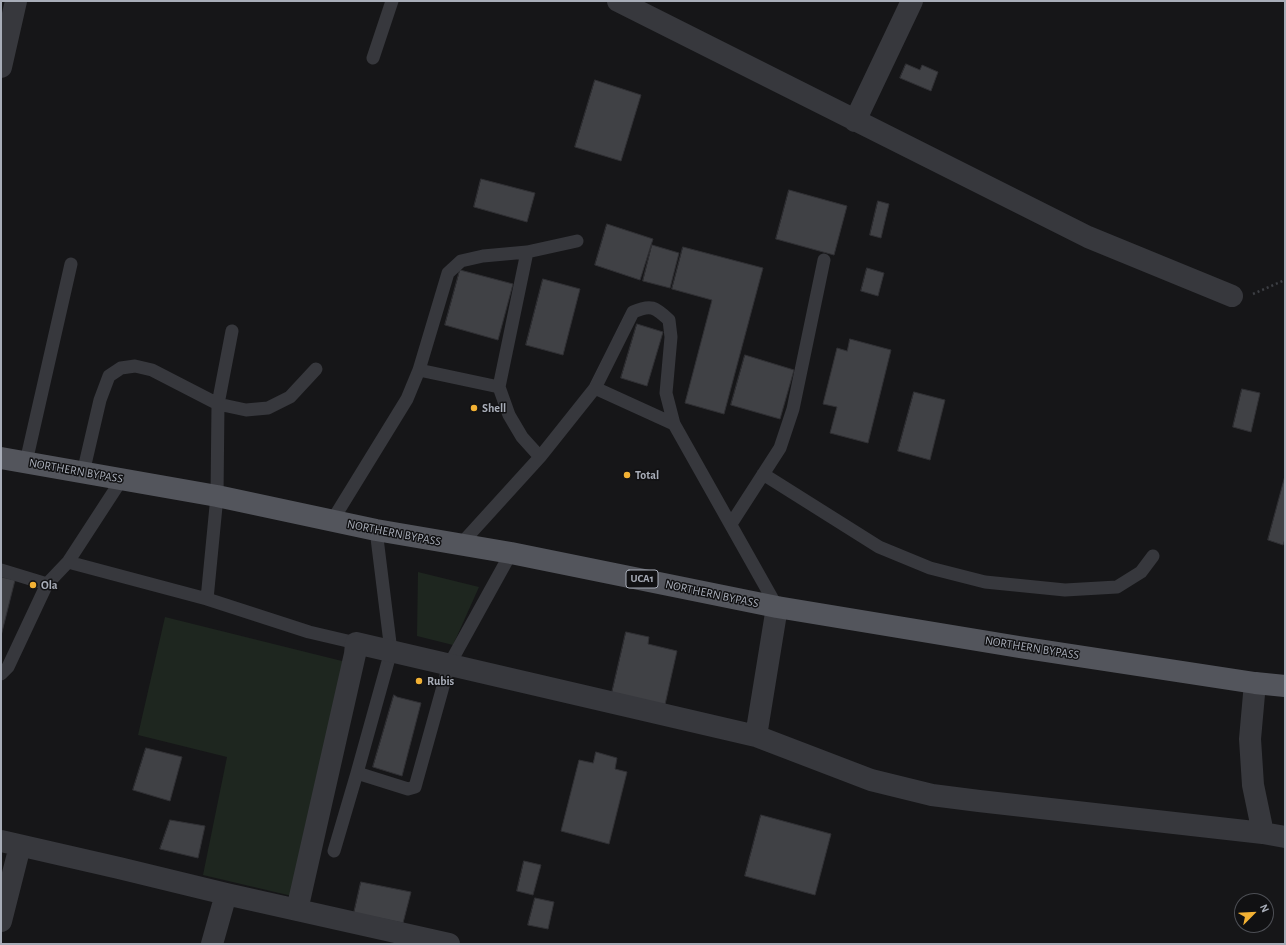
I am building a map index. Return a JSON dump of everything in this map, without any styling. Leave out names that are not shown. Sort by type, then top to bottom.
[{"type":"main road","name":"NORTHERN BYPASS","points":[[1,458],[217,496],[376,530],[511,553],[777,607],[1019,647],[1255,683],[1285,686]]},
{"type":"street","points":[[1,67],[16,1]]},
{"type":"street","points":[[618,1],[1088,237],[1232,296]]},
{"type":"street","points":[[855,120],[912,1]]},
{"type":"street","points":[[756,736],[777,607]]},
{"type":"street","points":[[297,910],[356,643],[756,736],[871,780],[932,795],[1263,833],[1285,837]]},
{"type":"street","points":[[1255,683],[1250,739],[1252,785],[1263,833]]},
{"type":"street","points":[[1,921],[11,844],[449,944]]},
{"type":"street","points":[[212,944],[226,894]]},
{"type":"lane","points":[[372,58],[392,1]]},
{"type":"lane","points":[[332,521],[407,399],[420,370],[448,273],[461,261],[484,256],[527,252],[577,241]]},
{"type":"lane","points":[[527,252],[499,387],[510,415],[522,437],[540,457]]},
{"type":"lane","points":[[731,524],[780,448],[793,409],[824,260]]},
{"type":"lane","points":[[26,462],[70,264]]},
{"type":"lane","points":[[460,545],[540,457],[595,388],[633,312],[644,308],[657,309],[669,320],[671,337],[666,393],[674,424],[777,607]]},
{"type":"lane","points":[[207,599],[217,496],[218,404],[232,331]]},
{"type":"lane","points":[[83,473],[100,400],[109,376],[121,368],[135,366],[152,370],[218,404],[246,410],[268,408],[290,397],[316,369]]},
{"type":"lane","points":[[420,370],[499,387]]},
{"type":"lane","points":[[595,388],[674,424]]},
{"type":"lane","points":[[763,474],[879,547],[930,568],[985,582],[1065,590],[1117,587],[1141,572],[1153,556]]},
{"type":"lane","points":[[1,674],[8,667],[46,584],[68,562],[122,480]]},
{"type":"lane","points":[[334,851],[391,651],[376,530]]},
{"type":"lane","points":[[357,773],[408,789],[415,787],[448,665],[511,553]]},
{"type":"lane","points":[[68,562],[207,599],[308,632],[349,640],[356,643]]},
{"type":"lane","points":[[1,570],[46,584]]},
{"type":"path","points":[[1232,296],[1246,297],[1285,280]]},
{"type":"shaded area","points":[[418,572],[479,587],[453,645],[417,636]]},
{"type":"shaded area","points":[[165,617],[346,662],[292,896],[203,875],[227,757],[138,735]]},
{"type":"building","points":[[906,64],[920,70],[922,65],[938,72],[931,91],[900,78]]},
{"type":"building","points":[[595,80],[641,95],[621,161],[575,147]]},
{"type":"building","points":[[481,179],[535,193],[527,222],[474,207]]},
{"type":"building","points":[[789,190],[847,206],[834,255],[776,239]]},
{"type":"building","points":[[878,201],[889,204],[881,238],[870,235]]},
{"type":"building","points":[[607,224],[653,239],[640,280],[595,265]]},
{"type":"building","points":[[652,245],[679,253],[670,288],[643,281]]},
{"type":"building","points":[[683,247],[763,268],[724,414],[685,403],[712,300],[672,289]]},
{"type":"building","points":[[867,268],[884,273],[878,296],[861,291]]},
{"type":"building","points":[[460,270],[513,284],[498,340],[445,325]]},
{"type":"building","points":[[543,279],[580,289],[563,355],[526,345]]},
{"type":"building","points":[[637,324],[663,332],[647,386],[621,378]]},
{"type":"building","points":[[850,339],[891,350],[868,443],[830,433],[837,407],[823,404],[837,348],[847,351]]},
{"type":"building","points":[[745,355],[794,370],[780,419],[731,405]]},
{"type":"building","points":[[1242,389],[1260,393],[1251,432],[1233,427]]},
{"type":"building","points":[[914,392],[945,400],[930,460],[898,451]]},
{"type":"building","points":[[1285,476],[1285,539],[1283,545],[1268,540]]},
{"type":"building","points":[[1,577],[15,580],[1,636]]},
{"type":"building","points":[[626,632],[649,637],[648,644],[677,651],[664,709],[611,697]]},
{"type":"building","points":[[394,695],[421,703],[402,776],[373,767]]},
{"type":"building","points":[[146,748],[182,757],[170,801],[133,790]]},
{"type":"building","points":[[596,752],[617,758],[615,769],[627,772],[609,844],[561,831],[579,760],[593,763]]},
{"type":"building","points":[[761,815],[831,834],[815,895],[745,876]]},
{"type":"building","points":[[170,820],[205,826],[198,858],[160,849]]},
{"type":"building","points":[[524,861],[541,865],[533,895],[517,891]]},
{"type":"building","points":[[361,882],[411,892],[403,923],[354,913]]},
{"type":"building","points":[[535,898],[554,902],[548,929],[528,925]]},
{"type":"place","name":"Shell","points":[[474,408]]},
{"type":"place","name":"Total","points":[[627,475]]},
{"type":"place","name":"Ola","points":[[33,585]]},
{"type":"place","name":"Rubis","points":[[419,681]]}]
